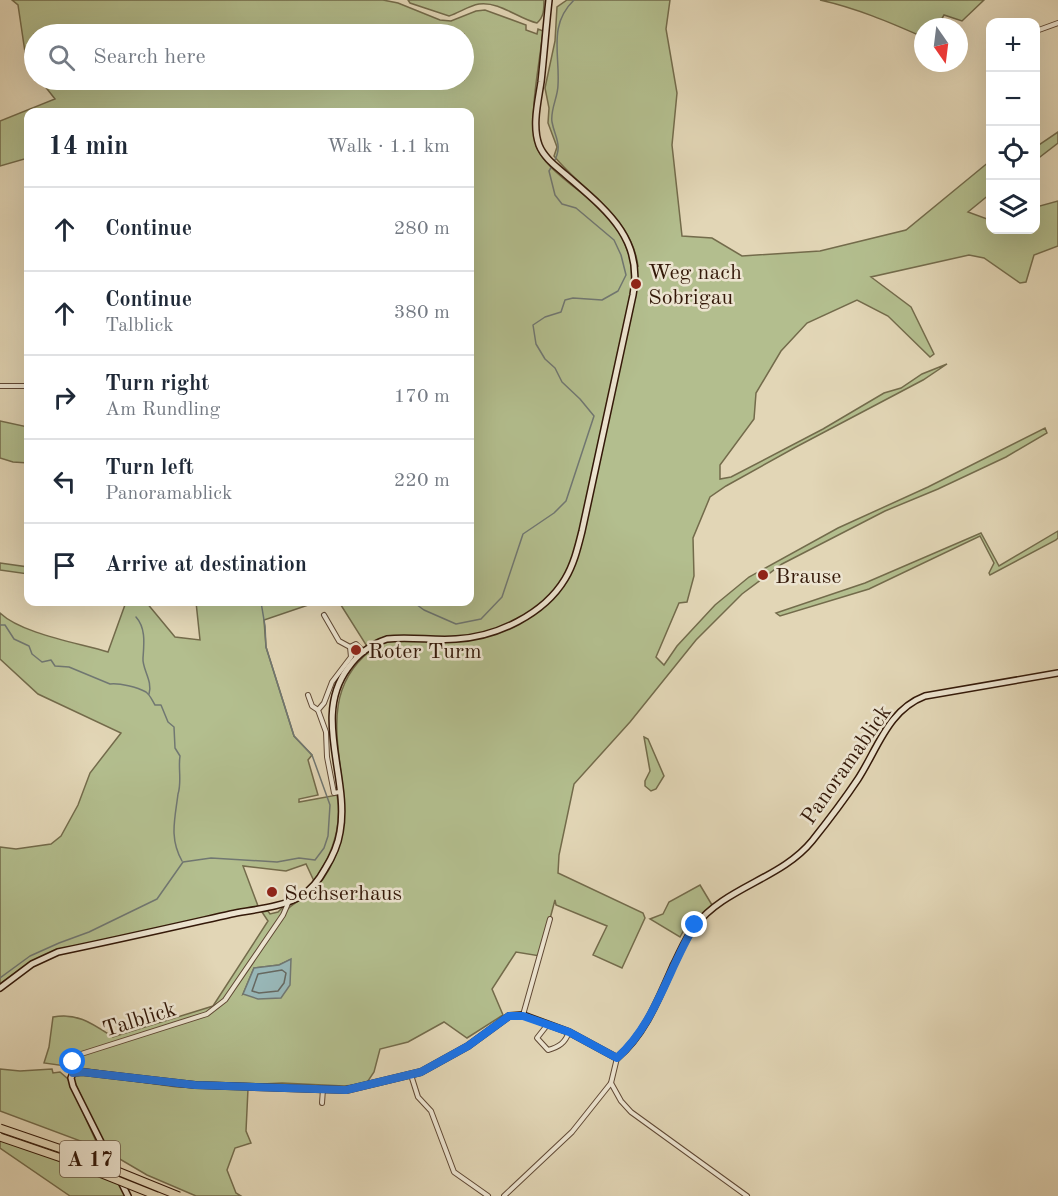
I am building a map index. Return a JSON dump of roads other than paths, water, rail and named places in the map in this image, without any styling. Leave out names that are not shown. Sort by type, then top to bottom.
[{"type":"highway","name":"A 17","points":[[0,1128],[73,1153],[179,1196]]},
{"type":"highway","name":"A 17","points":[[0,1137],[67,1160],[157,1196]]},
{"type":"main road","points":[[0,988],[32,964],[58,952],[289,902],[300,897],[309,890],[330,861],[340,831],[333,698],[340,679],[352,662],[377,643],[389,638],[458,639],[509,625],[530,615],[544,604],[561,585],[572,566],[582,531],[633,295],[636,268],[626,237],[613,218],[549,160],[538,145],[536,121],[549,0]]},
{"type":"main road","name":"Panoramablick","points":[[617,1058],[628,1049],[643,1028],[695,925],[742,888],[779,868],[811,842],[858,778],[890,723],[907,704],[925,696],[1058,673]]},
{"type":"main road","points":[[128,1196],[73,1086],[71,1078],[73,1073],[82,1072],[183,1084],[346,1090],[411,1075],[468,1046],[509,1016],[523,1016],[569,1032],[617,1058]]},
{"type":"street","points":[[1040,29],[1058,23]]},
{"type":"street","points":[[0,386],[24,386]]},
{"type":"street","points":[[324,615],[339,641],[350,647]]},
{"type":"street","points":[[350,647],[357,644],[364,652]]},
{"type":"street","points":[[318,710],[324,704],[332,682],[351,657],[350,647]]},
{"type":"street","points":[[308,695],[312,706],[318,710],[323,720],[334,793],[339,792]]},
{"type":"street","name":"Talblick","points":[[73,1073],[73,1062],[78,1055],[207,1014],[225,1000],[283,915],[289,902]]},
{"type":"street","points":[[523,1016],[550,919]]},
{"type":"street","points":[[548,1024],[537,1038],[548,1050],[565,1041],[569,1032]]},
{"type":"street","points":[[504,1196],[572,1132],[611,1083],[617,1058]]},
{"type":"street","points":[[411,1075],[418,1097],[431,1111],[453,1172],[488,1196]]},
{"type":"street","points":[[611,1083],[621,1101],[631,1112],[747,1196]]},
{"type":"street","points":[[322,1102],[323,1089]]},
{"type":"water","points":[[291,959],[290,985],[281,998],[258,999],[243,994],[254,968],[279,965]]},
{"type":"waterway","points":[[554,162],[558,151],[558,142],[552,122],[558,85],[558,30],[561,19],[574,0]]},
{"type":"waterway","points":[[418,606],[456,624],[481,619],[502,597],[523,534],[554,513],[566,501],[594,416],[562,382],[555,368],[545,359],[536,344],[533,325],[545,317],[561,312],[565,300],[573,298],[602,300],[618,291],[626,275],[614,240],[576,208],[562,204],[555,195],[549,171],[552,166]]},
{"type":"waterway","points":[[0,978],[30,956],[89,932],[157,899],[183,862],[211,858],[277,862],[299,858],[315,860],[324,848],[328,836],[330,805],[312,755],[294,736],[266,647],[262,606]]},
{"type":"waterway","points":[[136,617],[143,631],[143,662],[150,684],[149,694]]},
{"type":"waterway","points":[[0,625],[5,625],[14,639],[29,646],[32,654],[42,662],[51,660],[55,666],[69,667],[110,684],[138,688],[146,692],[155,705],[161,705],[168,722],[174,727],[175,748],[180,756],[180,785],[174,836],[182,861]]},
{"type":"place","name":"Weg nach Sobrigau","points":[[636,284]]},
{"type":"place","name":"Brause","points":[[763,575]]},
{"type":"place","name":"Roter Turm","points":[[356,650]]},
{"type":"place","name":"Sechserhaus","points":[[272,892]]}]
